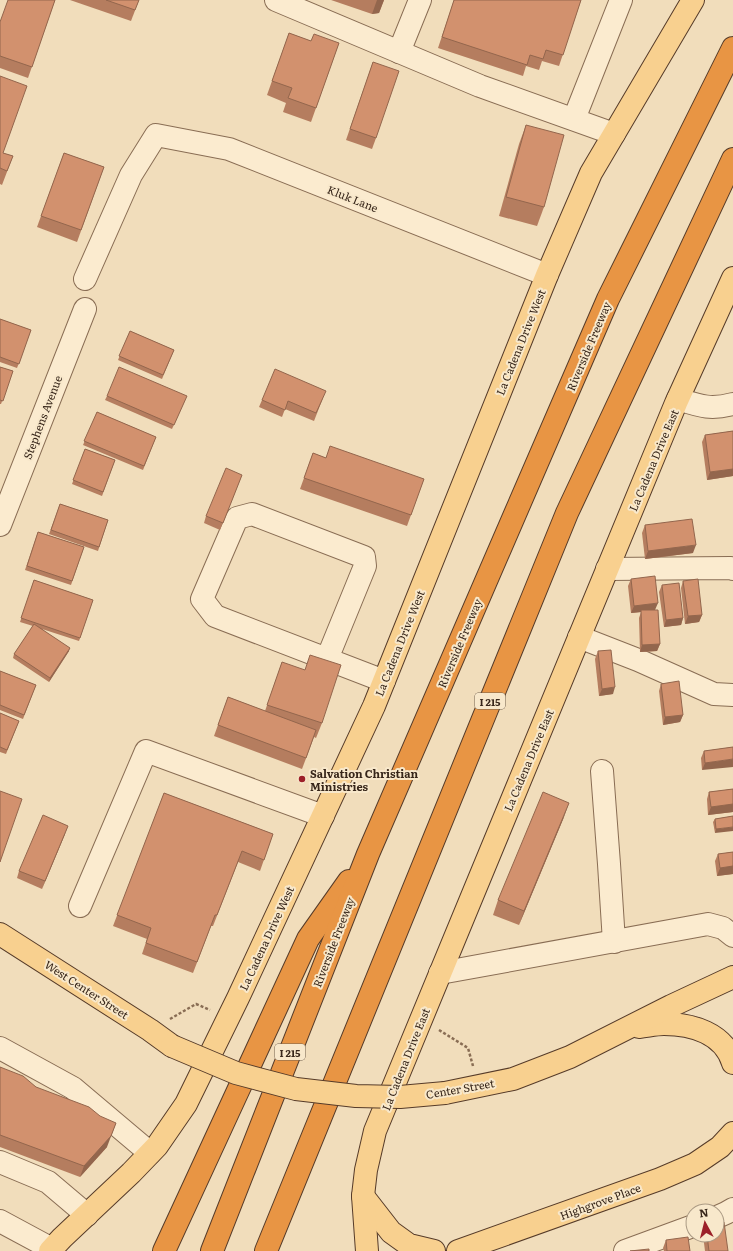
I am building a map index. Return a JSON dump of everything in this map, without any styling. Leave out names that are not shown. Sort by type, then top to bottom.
[{"type":"highway","name":"Riverside Freeway","points":[[212,1251],[368,854],[608,299],[733,48]]},
{"type":"highway","name":"I 215","points":[[266,1251],[567,513],[733,159]]},
{"type":"highway","points":[[164,1251],[308,939],[368,854]]},
{"type":"main road","name":"La Cadena Drive West","points":[[51,1250],[57,1242],[131,1173],[157,1146],[186,1104],[238,998],[374,706],[547,275],[591,173],[693,0]]},
{"type":"main road","name":"La Cadena Drive East","points":[[367,1251],[363,1196],[366,1170],[375,1131],[678,399],[733,278]]},
{"type":"main road","name":"West Center Street","points":[[0,934],[150,1030],[172,1046]]},
{"type":"main road","name":"Center Street","points":[[172,1046],[236,1073],[296,1089],[356,1096],[400,1097],[445,1094],[513,1079],[570,1057],[626,1028],[733,977]]},
{"type":"main road","points":[[626,1028],[664,1024],[691,1026],[708,1032],[723,1044],[733,1063]]},
{"type":"main road","name":"Highgrove Place","points":[[458,1251],[660,1179],[695,1164],[720,1146],[733,1133]]},
{"type":"main road","points":[[363,1196],[391,1232],[409,1245],[434,1251]]},
{"type":"street","points":[[276,0],[480,86],[614,134]]},
{"type":"street","points":[[399,52],[420,0]]},
{"type":"street","points":[[574,119],[621,0]]},
{"type":"street","name":"Kluk Lane","points":[[85,280],[131,175],[156,134],[229,149],[547,275]]},
{"type":"street","name":"Stephens Avenue","points":[[0,525],[84,309]]},
{"type":"street","points":[[678,399],[706,407],[719,407],[733,404]]},
{"type":"street","points":[[327,659],[365,566],[364,557],[252,514],[237,518],[202,599],[215,616],[384,681]]},
{"type":"street","points":[[607,569],[733,569]]},
{"type":"street","points":[[579,637],[638,660],[714,694],[733,695]]},
{"type":"street","points":[[80,906],[146,751],[323,816]]},
{"type":"street","points":[[602,772],[614,942]]},
{"type":"street","points":[[440,973],[708,924],[724,928],[732,934]]},
{"type":"street","points":[[0,1048],[74,1088],[150,1153]]},
{"type":"street","points":[[0,1162],[48,1182],[87,1215]]},
{"type":"street","points":[[0,1221],[51,1250]]},
{"type":"street","points":[[625,1251],[685,1229]]},
{"type":"path","points":[[150,1030],[196,1004]]},
{"type":"path","points":[[451,1038],[468,1048],[478,1086]]},
{"type":"building","points":[[8,0],[55,0],[32,67],[0,56],[0,22]]},
{"type":"building","points":[[106,0],[139,0],[135,10]]},
{"type":"building","points":[[454,0],[581,0],[563,55],[546,50],[543,59],[530,55],[527,65],[442,37]]},
{"type":"building","points":[[289,33],[311,41],[314,34],[339,43],[316,108],[288,98],[292,88],[272,81]]},
{"type":"building","points":[[373,62],[399,71],[376,138],[350,129]]},
{"type":"building","points":[[0,76],[27,86],[3,153],[13,156],[7,171],[0,168]]},
{"type":"building","points":[[526,125],[564,135],[544,207],[506,197]]},
{"type":"building","points":[[64,153],[104,167],[81,230],[41,216]]},
{"type":"building","points":[[0,319],[31,330],[19,364],[0,357]]},
{"type":"building","points":[[130,331],[174,350],[163,375],[119,356]]},
{"type":"building","points":[[0,367],[13,371],[3,401],[0,400]]},
{"type":"building","points":[[119,367],[187,396],[174,425],[107,396]]},
{"type":"building","points":[[275,369],[326,391],[316,413],[288,401],[285,410],[262,400]]},
{"type":"building","points":[[97,412],[156,437],[144,466],[84,441]]},
{"type":"building","points":[[733,431],[733,469],[710,472],[705,435]]},
{"type":"building","points":[[330,446],[424,479],[411,515],[304,478],[313,453],[326,458]]},
{"type":"building","points":[[85,449],[115,460],[103,492],[73,480]]},
{"type":"building","points":[[226,468],[242,475],[223,523],[206,516]]},
{"type":"building","points":[[60,504],[108,520],[99,547],[51,530]]},
{"type":"building","points":[[692,519],[696,545],[648,551],[645,525]]},
{"type":"building","points":[[38,532],[84,547],[72,581],[27,566]]},
{"type":"building","points":[[655,576],[658,603],[634,606],[631,579]]},
{"type":"building","points":[[698,579],[702,615],[688,616],[683,581]]},
{"type":"building","points":[[34,580],[93,600],[80,638],[21,618]]},
{"type":"building","points":[[679,583],[683,618],[666,620],[662,585]]},
{"type":"building","points":[[641,610],[658,610],[660,644],[642,645]]},
{"type":"building","points":[[34,624],[70,648],[50,678],[14,654]]},
{"type":"building","points":[[611,650],[615,687],[602,689],[598,651]]},
{"type":"building","points":[[310,655],[341,665],[322,723],[267,705],[282,662],[305,670]]},
{"type":"building","points":[[0,671],[36,685],[24,715],[0,705]]},
{"type":"building","points":[[679,681],[683,715],[665,717],[661,684]]},
{"type":"building","points":[[228,697],[316,730],[306,758],[218,725]]},
{"type":"building","points":[[0,713],[19,721],[7,750],[0,747]]},
{"type":"building","points":[[733,747],[733,759],[705,763],[704,751]]},
{"type":"building","points":[[733,789],[733,804],[711,807],[709,792]]},
{"type":"building","points":[[0,791],[22,799],[0,862]]},
{"type":"building","points":[[543,792],[569,803],[524,911],[498,900]]},
{"type":"building","points":[[164,793],[273,834],[264,860],[242,851],[197,962],[146,943],[151,928],[117,915]]},
{"type":"building","points":[[43,815],[68,826],[45,881],[19,871]]},
{"type":"building","points":[[733,816],[733,827],[716,829],[715,819]]},
{"type":"building","points":[[733,852],[733,866],[720,868],[718,854]]},
{"type":"building","points":[[0,1067],[23,1076],[36,1087],[89,1107],[100,1116],[116,1123],[111,1136],[84,1166],[0,1135]]},
{"type":"building","points":[[725,1229],[728,1251],[709,1251],[708,1243],[725,1243]]},
{"type":"building","points":[[685,1237],[685,1243],[689,1243],[690,1251],[667,1251],[666,1240]]},
{"type":"building","points":[[649,1249],[649,1251],[630,1251]]},
{"type":"place","name":"Salvation Christian Ministries","points":[[302,779]]}]
